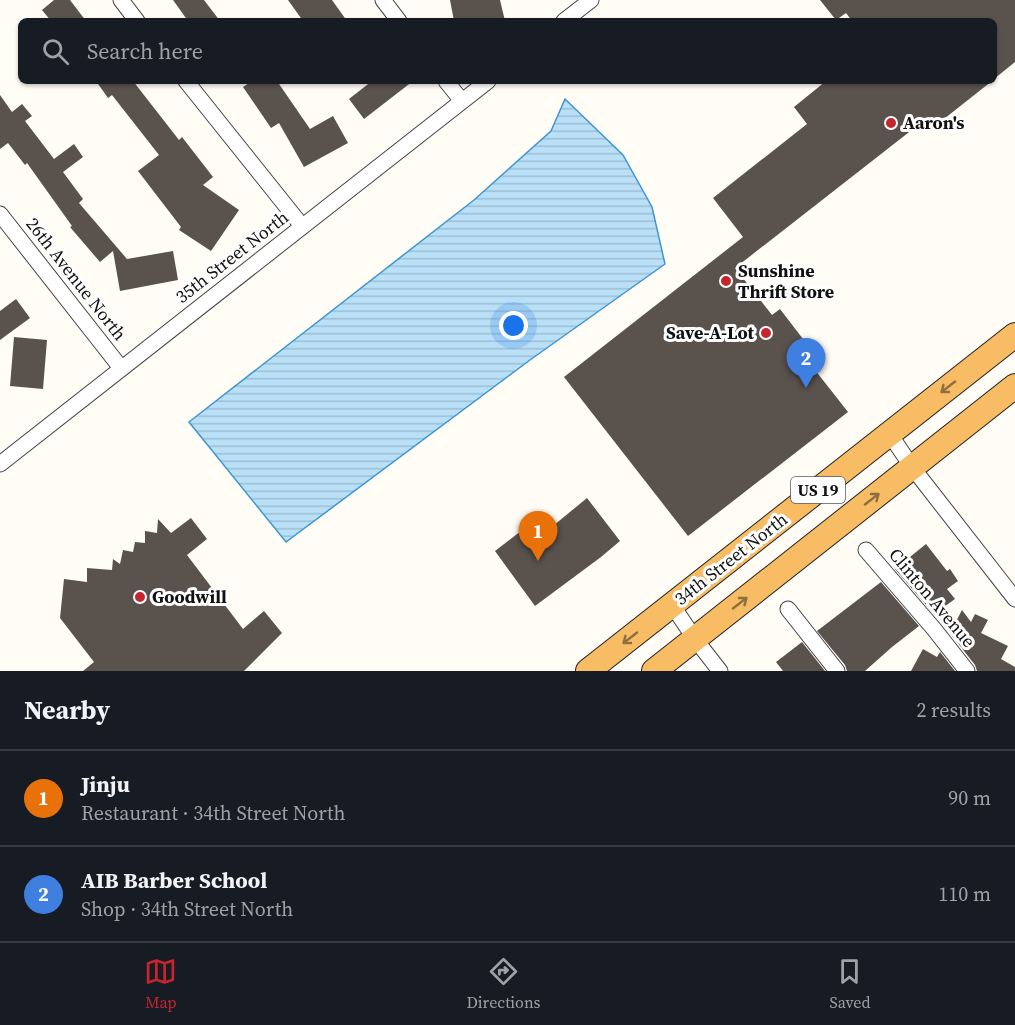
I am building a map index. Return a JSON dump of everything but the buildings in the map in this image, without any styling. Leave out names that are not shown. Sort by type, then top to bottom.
[{"type":"highway","name":"34th Street North","points":[[588,671],[1015,335]]},
{"type":"highway","name":"US 19","points":[[654,671],[1015,386]]},
{"type":"street","points":[[121,0],[135,18]]},
{"type":"street","points":[[383,0],[397,18]]},
{"type":"street","points":[[568,18],[591,0]]},
{"type":"street","points":[[188,84],[302,226]]},
{"type":"street","points":[[448,84],[462,101]]},
{"type":"street","name":"35th Street North","points":[[0,464],[484,84]]},
{"type":"street","name":"26th Avenue North","points":[[0,214],[121,368]]},
{"type":"street","points":[[889,433],[912,467],[1015,599]]},
{"type":"street","name":"Clinton Avenue","points":[[866,550],[967,671]]},
{"type":"street","points":[[672,605],[694,639],[720,671]]},
{"type":"street","points":[[788,609],[837,671]]},
{"type":"water","points":[[565,99],[623,155],[652,207],[665,264],[530,360],[286,542],[189,422],[474,200],[551,131]]},
{"type":"place","name":"Aaron's","points":[[891,123]]},
{"type":"place","name":"Sunshine Thrift Store","points":[[726,281]]},
{"type":"place","name":"Save-A-Lot","points":[[766,333]]},
{"type":"place","name":"AIB Barber School","points":[[806,388]]},
{"type":"place","name":"Jinju","points":[[538,561]]},
{"type":"place","name":"Goodwill","points":[[140,597]]}]
